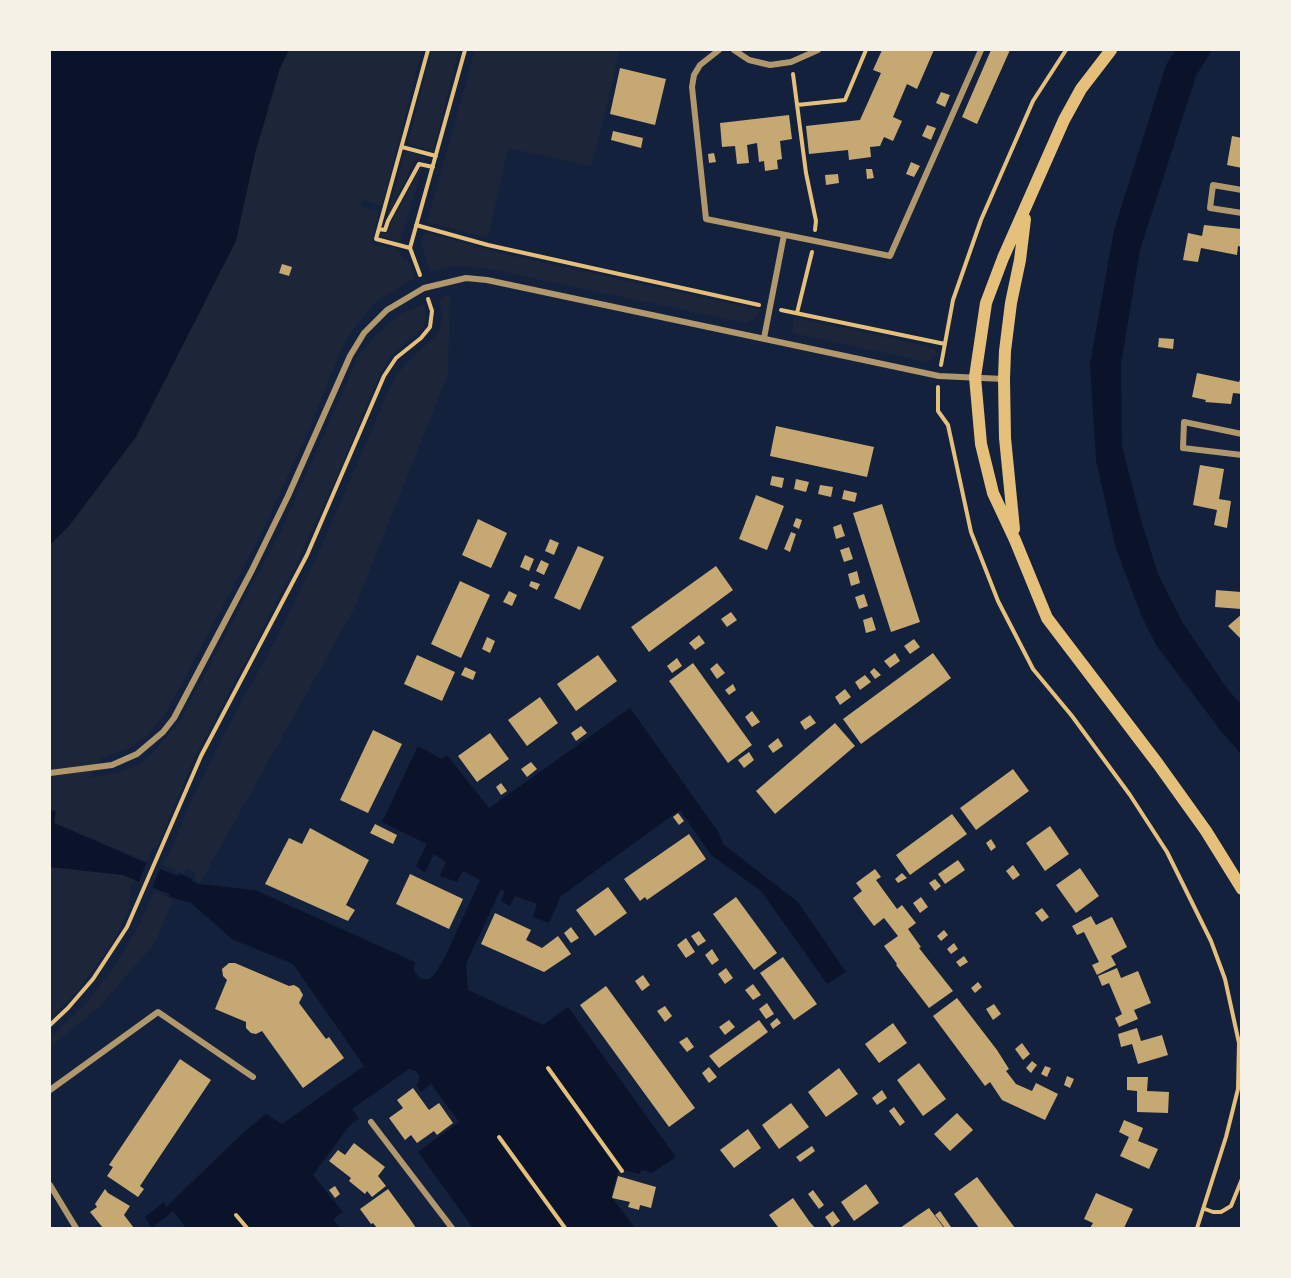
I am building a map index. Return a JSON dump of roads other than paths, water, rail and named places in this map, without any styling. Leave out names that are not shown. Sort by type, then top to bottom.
[{"type":"main road","points":[[1111,50],[1081,89],[1064,120],[1003,258],[986,303],[975,377],[983,454],[993,493],[1016,540],[1047,618],[1158,764],[1206,831],[1242,889]]},
{"type":"main road","points":[[1016,540],[1005,438],[1004,379],[1011,303],[1020,260],[1026,208]]},
{"type":"street","points":[[719,50],[700,65],[694,75],[693,87],[706,219],[890,256],[981,50]]},
{"type":"street","points":[[734,50],[749,60],[770,65],[791,62],[818,50]]},
{"type":"street","points":[[1242,190],[1213,185],[1210,208],[1242,213]]},
{"type":"street","points":[[764,339],[784,235]]},
{"type":"street","points":[[50,773],[112,765],[137,754],[163,732],[174,718],[288,496],[350,356],[364,333],[387,310],[424,288],[466,278],[487,280],[939,376],[1004,379]]},
{"type":"street","points":[[1242,434],[1184,422],[1183,448],[1242,455]]},
{"type":"street","points":[[50,1090],[158,1012],[253,1077]]},
{"type":"street","points":[[371,1122],[452,1228]]},
{"type":"street","points":[[50,1185],[76,1228]]}]
